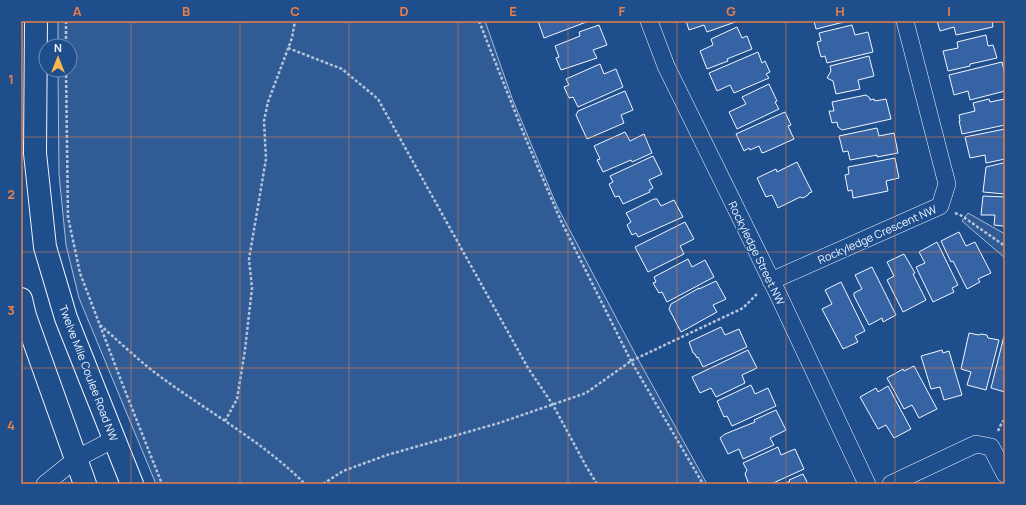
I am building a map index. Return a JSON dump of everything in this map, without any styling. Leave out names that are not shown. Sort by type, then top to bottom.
[{"type":"main road","name":"Twelve Mile Coulee Road NW","points":[[36,21],[35,153],[45,248],[66,318],[132,484]]},
{"type":"main road","points":[[21,299],[25,316],[85,484]]},
{"type":"street","name":"Rockyledge Street NW","points":[[649,21],[666,66],[771,281],[867,484]]},
{"type":"street","name":"Rockyledge Crescent NW","points":[[771,281],[940,206],[947,184],[905,21]]},
{"type":"street","points":[[45,484],[76,459],[114,438]]},
{"type":"street","points":[[891,484],[976,444],[991,447],[1005,474]]},
{"type":"path","points":[[66,21],[66,38]]},
{"type":"path","points":[[225,421],[237,399],[245,350],[252,288],[249,259],[266,159],[264,120],[268,102],[292,38],[295,21]]},
{"type":"path","points":[[478,21],[549,193],[631,361],[703,484]]},
{"type":"path","points":[[288,48],[342,69],[378,99],[528,368],[554,405],[597,484]]},
{"type":"path","points":[[66,78],[68,217],[80,273],[162,484]]},
{"type":"path","points":[[940,206],[962,216],[1005,246]]},
{"type":"path","points":[[324,484],[343,471],[387,455],[499,423],[586,394],[631,361],[743,308],[771,281]]},
{"type":"path","points":[[99,325],[164,379],[270,453],[305,484]]},
{"type":"shaded area","points":[[58,21],[485,21],[512,98],[557,206],[639,361],[707,484],[156,484],[79,298],[66,245],[59,174],[58,78],[78,78],[78,38],[58,38]]},
{"type":"shaded area","points":[[968,213],[1005,234],[1005,258],[962,221]]},
{"type":"building","points":[[538,21],[589,21],[544,38]]},
{"type":"building","points":[[686,21],[738,21],[707,32],[704,25],[689,30]]},
{"type":"building","points":[[814,21],[848,21],[816,29]]},
{"type":"building","points":[[937,21],[992,21],[993,27],[956,35],[954,27],[940,31]]},
{"type":"building","points":[[599,25],[607,45],[593,50],[597,58],[561,70],[556,58],[559,57],[555,46],[580,36],[579,32]]},
{"type":"building","points":[[852,25],[855,35],[868,32],[873,52],[827,63],[825,56],[821,57],[817,42],[821,41],[819,33]]},
{"type":"building","points":[[737,27],[742,38],[747,36],[752,49],[727,59],[728,61],[707,69],[700,51],[713,45],[711,39]]},
{"type":"building","points":[[986,35],[988,46],[993,45],[997,58],[948,71],[943,51],[958,48],[957,42]]},
{"type":"building","points":[[758,52],[762,63],[765,61],[770,72],[766,74],[769,78],[734,93],[730,85],[717,91],[709,73]]},
{"type":"building","points":[[869,56],[874,76],[858,80],[860,89],[836,94],[833,81],[827,78],[831,71],[830,66]]},
{"type":"building","points":[[1002,62],[1005,74],[1005,91],[970,100],[968,91],[954,95],[949,75]]},
{"type":"building","points":[[600,64],[604,74],[616,69],[623,87],[578,107],[573,97],[569,98],[564,87],[569,85],[566,79]]},
{"type":"building","points":[[769,84],[779,109],[737,129],[729,112],[746,104],[742,97]]},
{"type":"building","points":[[625,91],[633,110],[621,115],[624,123],[587,139],[576,115],[578,111]]},
{"type":"building","points":[[866,95],[870,98],[870,100],[874,99],[875,101],[886,99],[891,119],[842,130],[838,127],[837,122],[832,123],[829,111],[834,111],[832,102]]},
{"type":"building","points":[[989,99],[990,102],[1005,99],[1005,125],[962,134],[959,115],[975,111],[973,103]]},
{"type":"building","points":[[785,112],[791,125],[788,126],[794,139],[762,153],[759,146],[750,150],[749,148],[744,151],[736,134]]},
{"type":"building","points":[[877,128],[879,136],[894,133],[898,153],[850,160],[848,151],[843,152],[839,136]]},
{"type":"building","points":[[1005,129],[1005,159],[986,163],[985,155],[970,158],[965,137]]},
{"type":"building","points":[[625,132],[630,141],[644,134],[652,153],[603,172],[597,160],[600,159],[594,146]]},
{"type":"building","points":[[653,156],[662,174],[649,180],[653,188],[649,190],[650,192],[623,204],[619,196],[615,197],[609,184],[613,182],[610,176]]},
{"type":"building","points":[[895,158],[899,178],[886,181],[888,191],[853,198],[852,190],[848,191],[845,175],[849,174],[848,167]]},
{"type":"building","points":[[797,162],[812,192],[803,198],[800,197],[778,208],[772,195],[766,197],[757,178],[776,169],[777,172]]},
{"type":"building","points":[[1005,163],[1005,194],[983,192],[986,167]]},
{"type":"building","points":[[983,196],[1005,197],[1005,227],[994,225],[995,215],[981,215]]},
{"type":"building","points":[[654,199],[657,199],[661,206],[674,200],[683,217],[638,237],[636,233],[632,235],[627,225],[631,222],[626,213]]},
{"type":"building","points":[[685,222],[694,239],[680,246],[684,254],[648,272],[635,247]]},
{"type":"building","points":[[959,232],[966,246],[975,242],[991,273],[978,279],[980,282],[967,289],[953,261],[951,262],[941,241]]},
{"type":"building","points":[[937,242],[958,285],[952,288],[954,292],[933,302],[916,267],[925,263],[919,252]]},
{"type":"building","points":[[904,254],[915,273],[913,274],[926,300],[903,312],[887,280],[894,276],[887,262]]},
{"type":"building","points":[[688,259],[692,267],[705,260],[714,277],[667,302],[662,292],[659,293],[653,283],[656,282],[654,277]]},
{"type":"building","points":[[872,267],[896,315],[883,322],[882,318],[869,325],[854,296],[854,293],[862,289],[855,275]]},
{"type":"building","points":[[716,281],[726,299],[713,305],[717,312],[681,332],[669,309],[671,304],[699,288]]},
{"type":"building","points":[[841,282],[865,331],[855,336],[858,342],[843,349],[822,309],[832,304],[825,290]]},
{"type":"building","points":[[721,327],[725,335],[739,329],[747,347],[703,367],[698,357],[697,358],[693,353],[689,342]]},
{"type":"building","points":[[969,333],[987,335],[988,338],[999,340],[986,390],[967,385],[971,372],[961,369]]},
{"type":"building","points":[[1004,336],[1005,337],[1005,392],[991,388]]},
{"type":"building","points":[[748,350],[757,368],[742,375],[745,383],[716,397],[711,388],[700,393],[692,377]]},
{"type":"building","points":[[942,350],[943,353],[949,351],[962,395],[944,400],[940,387],[931,389],[921,356]]},
{"type":"building","points":[[914,366],[937,409],[919,418],[912,405],[904,409],[887,378],[903,369],[904,371]]},
{"type":"building","points":[[751,385],[755,394],[768,388],[776,406],[732,426],[727,416],[724,417],[717,401]]},
{"type":"building","points":[[888,386],[911,429],[894,438],[886,425],[878,429],[860,397],[876,388],[878,392]]},
{"type":"building","points":[[776,410],[786,430],[770,438],[774,445],[743,459],[739,449],[728,454],[720,438],[725,434],[755,422],[754,420]]},
{"type":"building","points":[[778,447],[781,455],[795,449],[804,469],[771,484],[753,484],[748,482],[745,474],[747,470],[743,463]]},
{"type":"building","points":[[803,474],[808,484],[784,484],[790,481],[789,480]]}]
